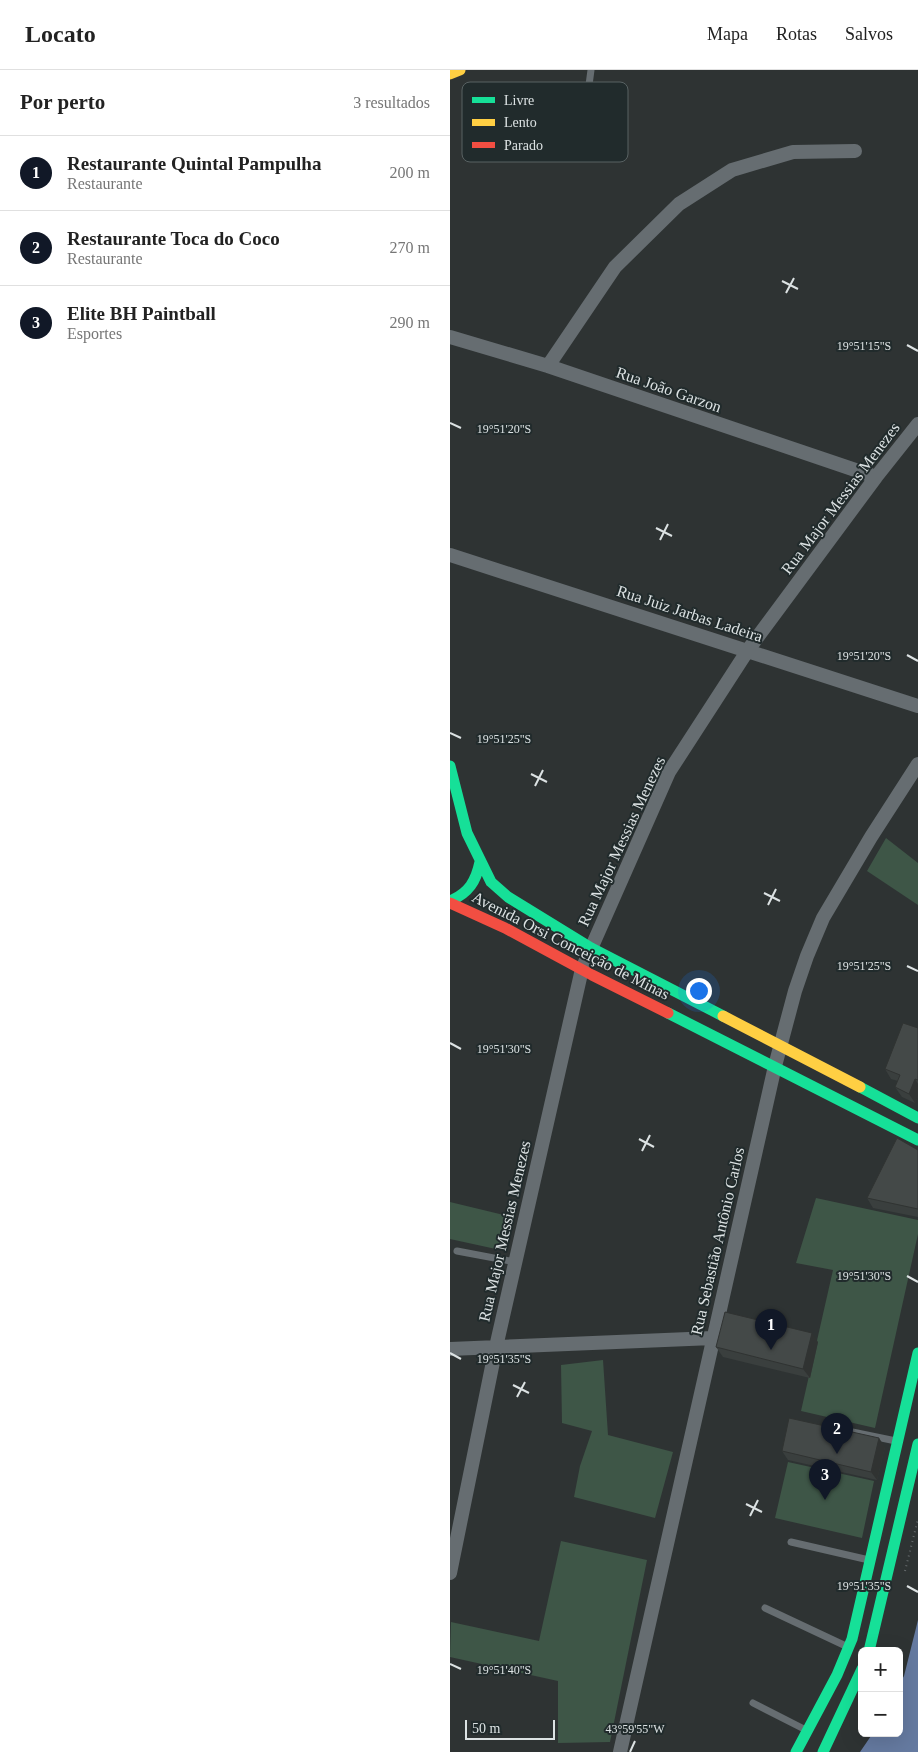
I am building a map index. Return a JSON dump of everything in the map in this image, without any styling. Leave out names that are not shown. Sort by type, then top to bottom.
[{"type":"street","points":[[450,74],[460,70]]},
{"type":"street","points":[[548,366],[615,267],[679,204],[732,170],[740,167],[793,152],[855,152]]},
{"type":"street","name":"Rua João Garzon","points":[[450,337],[548,366],[876,477]]},
{"type":"street","name":"Rua Major Messias Menezes","points":[[450,1573],[496,1347],[582,969],[669,772],[748,650],[876,477],[918,424]]},
{"type":"street","name":"Rua Juiz Jarbas Ladeira","points":[[450,555],[918,706]]},
{"type":"street","name":"Rua Sebastião Antônio Carlos","points":[[620,1752],[775,1066],[795,990],[823,918],[871,837],[918,764]]},
{"type":"street","name":"Avenida Orsi Conceição de Minas","points":[[450,766],[467,833],[491,882],[508,898],[591,948],[918,1118]]},
{"type":"street","points":[[455,826],[467,833]]},
{"type":"street","points":[[450,902],[471,888],[478,876],[480,862]]},
{"type":"street","name":"Avenida Orsi Conceição de Minas","points":[[450,902],[496,922],[582,969],[918,1140]]},
{"type":"street","points":[[450,1349],[714,1338]]},
{"type":"street","points":[[796,1752],[836,1675],[852,1639],[918,1353]]},
{"type":"street","points":[[870,1647],[918,1444]]},
{"type":"street","points":[[823,1752],[858,1678]]},
{"type":"lane","points":[[457,1251],[515,1262]]},
{"type":"lane","points":[[828,1426],[898,1441]]},
{"type":"lane","points":[[791,1542],[870,1561]]},
{"type":"lane","points":[[765,1608],[848,1647]]},
{"type":"lane","points":[[753,1703],[807,1731]]},
{"type":"green space","points":[[886,838],[918,863],[918,905],[867,871]]},
{"type":"green space","points":[[816,1198],[918,1220],[918,1234],[875,1428],[801,1411],[833,1270],[796,1263]]},
{"type":"green space","points":[[450,1202],[512,1217],[505,1251],[450,1239]]},
{"type":"green space","points":[[603,1360],[608,1435],[673,1452],[655,1518],[574,1497],[580,1466],[592,1431],[562,1423],[561,1365]]},
{"type":"green space","points":[[788,1462],[874,1481],[862,1538],[775,1518]]},
{"type":"green space","points":[[561,1541],[647,1560],[610,1742],[558,1743],[558,1681],[450,1657],[451,1622],[539,1641]]},
{"type":"water","points":[[918,1620],[918,1752],[860,1752],[870,1737],[903,1737],[904,1676]]},
{"type":"building","points":[[903,1023],[918,1028],[918,1080],[915,1079],[909,1094],[895,1087],[900,1075],[885,1069]]},
{"type":"building","points":[[897,1138],[918,1150],[918,1209],[867,1198]]},
{"type":"building","points":[[725,1312],[812,1333],[803,1369],[716,1347]]},
{"type":"building","points":[[789,1418],[879,1438],[871,1472],[782,1451]]},
{"type":"traffic: fast","points":[[450,766],[467,833],[491,882],[508,897],[591,948],[723,1016]]},
{"type":"traffic: fast","points":[[450,901],[457,898],[471,886],[480,862]]},
{"type":"traffic: fast","points":[[668,1013],[918,1140]]},
{"type":"traffic: fast","points":[[860,1087],[918,1118]]},
{"type":"traffic: fast","points":[[796,1752],[837,1675],[852,1639],[918,1353]]},
{"type":"traffic: fast","points":[[870,1647],[918,1444]]},
{"type":"traffic: fast","points":[[823,1752],[858,1678]]},
{"type":"traffic: slow","points":[[450,74],[460,70]]},
{"type":"traffic: slow","points":[[723,1016],[860,1087]]},
{"type":"traffic: jam","points":[[450,903],[505,928],[668,1013]]},
{"type":"place","name":"Restaurante Quintal Pampulha","points":[[771,1350]]},
{"type":"place","name":"Restaurante Toca do Coco","points":[[837,1454]]},
{"type":"place","name":"Elite BH Paintball","points":[[825,1500]]}]
